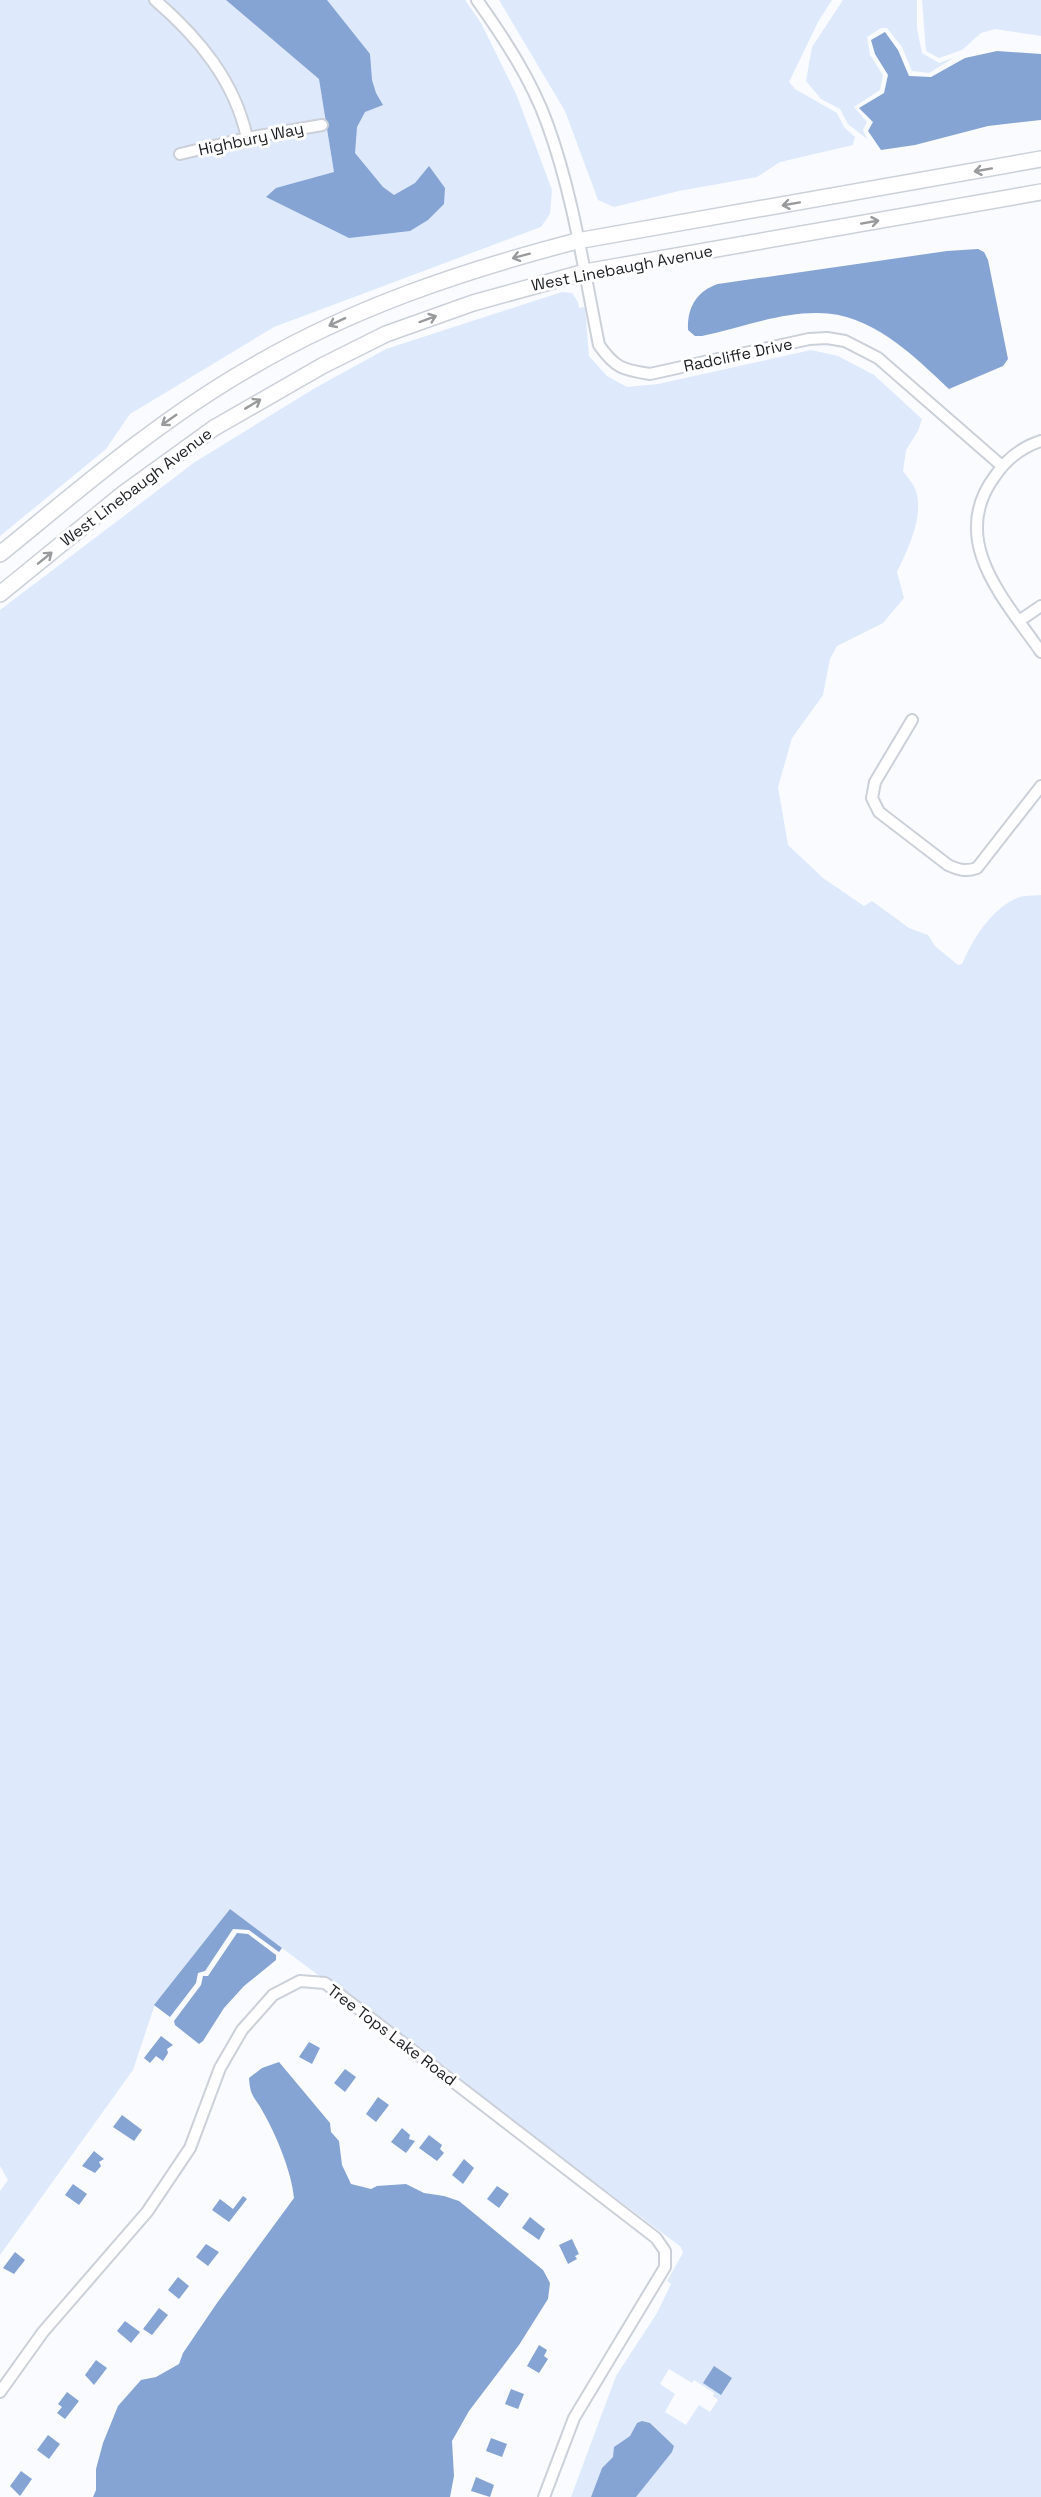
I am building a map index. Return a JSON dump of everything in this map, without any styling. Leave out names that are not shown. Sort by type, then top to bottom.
[{"type":"main road","name":"West Linebaugh Avenue","points":[[0,554],[143,438],[248,368],[315,333],[408,292],[506,259],[577,241],[1041,159]]},
{"type":"main road","name":"West Linebaugh Avenue","points":[[0,594],[169,459],[214,428],[274,392],[386,334],[473,303],[585,272],[1041,192]]},
{"type":"street","points":[[155,0],[175,17],[212,58],[229,86],[242,115],[247,138]]},
{"type":"street","name":"Radcliffe Drive","points":[[477,0],[523,71],[547,123],[572,208],[599,345],[610,360],[625,370],[650,374],[809,339],[827,338],[845,341],[878,357],[1002,466]]},
{"type":"street","name":"Highbury Way","points":[[180,154],[247,138],[322,125]]},
{"type":"street","points":[[1041,441],[1019,451],[1002,466],[981,502],[977,523],[980,557],[987,574],[1041,652]]},
{"type":"street","points":[[1019,621],[1041,606]]},
{"type":"street","points":[[912,720],[875,782],[872,798],[879,812],[948,865],[959,870],[969,871],[977,868],[1041,786]]},
{"type":"street","name":"Tree Tops Lake Road","points":[[0,2392],[43,2332],[153,2203],[190,2148],[220,2068],[242,2030],[273,1995],[300,1981],[325,1983],[656,2238],[665,2251],[665,2267],[574,2418],[544,2497]]},
{"type":"shaded area","points":[[0,0],[465,0],[481,23],[517,96],[552,190],[550,214],[541,227],[274,327],[130,414],[106,449],[0,536]]},
{"type":"shaded area","points":[[499,0],[832,0],[818,22],[789,82],[795,89],[837,113],[844,127],[855,137],[853,145],[780,162],[757,177],[679,191],[614,207],[598,200],[565,111]]},
{"type":"shaded area","points":[[843,0],[917,0],[917,29],[922,53],[939,63],[955,57],[929,73],[912,71],[902,47],[887,28],[881,28],[867,37],[870,55],[883,75],[880,90],[854,107],[867,122],[863,130],[867,139],[848,124],[840,109],[821,99],[806,81],[812,47]]},
{"type":"shaded area","points":[[922,0],[1041,0],[1041,36],[995,29],[981,33],[962,50],[939,58],[926,51]]},
{"type":"shaded area","points":[[562,292],[572,293],[579,308],[585,307],[589,356],[607,376],[627,387],[658,384],[811,350],[838,356],[874,375],[922,419],[918,431],[906,450],[903,471],[915,488],[918,501],[914,533],[897,572],[904,598],[883,623],[837,646],[830,659],[823,695],[792,738],[778,787],[788,845],[823,878],[864,906],[872,901],[909,928],[928,935],[935,946],[958,965],[962,964],[977,935],[999,909],[1019,897],[1041,895],[1041,2497],[636,2497],[674,2447],[650,2423],[637,2423],[630,2436],[618,2444],[613,2458],[602,2468],[591,2497],[571,2497],[616,2376],[657,2313],[671,2284],[667,2281],[683,2253],[681,2247],[230,1909],[154,2007],[133,2070],[0,2255],[0,2191],[8,2180],[0,2166],[0,610],[195,462],[315,388],[386,349]],"holes":[[[669,2369],[692,2383],[694,2380],[714,2393],[713,2396],[718,2400],[710,2412],[699,2405],[686,2425],[665,2412],[675,2394],[660,2384]]]},
{"type":"water","points":[[226,0],[327,0],[370,54],[372,80],[383,105],[365,112],[357,127],[355,153],[383,187],[394,195],[415,183],[429,166],[445,188],[444,204],[428,220],[410,231],[349,238],[266,197],[276,188],[334,172],[319,79]]},
{"type":"water","points":[[885,32],[898,50],[909,76],[931,77],[965,58],[997,51],[1041,54],[1041,120],[988,126],[915,145],[881,150],[868,131],[873,122],[859,108],[884,93],[888,75],[875,54],[871,40]]},
{"type":"water","points":[[978,249],[984,252],[988,260],[1008,359],[1003,366],[949,389],[905,349],[889,338],[872,327],[836,315],[816,313],[787,315],[702,336],[695,336],[688,330],[689,314],[695,301],[704,291],[718,284],[947,251]]},
{"type":"water","points":[[230,1909],[282,1948],[279,1952],[249,1930],[233,1929],[205,1971],[198,1973],[196,1983],[170,2017],[154,2005]]},
{"type":"water","points":[[237,1933],[248,1934],[276,1955],[276,1960],[244,1986],[224,2008],[199,2044],[175,2025],[174,2021],[201,1985],[203,1976],[208,1976]]},
{"type":"water","points":[[161,2036],[173,2045],[167,2049],[168,2053],[163,2061],[156,2056],[150,2063],[144,2058]]},
{"type":"water","points":[[309,2042],[320,2048],[312,2064],[299,2057]]},
{"type":"water","points":[[279,2062],[330,2123],[331,2132],[339,2141],[342,2165],[351,2184],[371,2189],[377,2186],[406,2184],[424,2193],[459,2201],[543,2270],[550,2283],[548,2299],[519,2345],[469,2411],[452,2441],[454,2476],[450,2497],[93,2497],[96,2490],[96,2469],[103,2443],[118,2406],[141,2380],[156,2377],[179,2364],[183,2353],[217,2303],[294,2198],[283,2154],[252,2093],[249,2078],[262,2068]]},
{"type":"water","points":[[345,2069],[356,2077],[345,2092],[334,2083]]},
{"type":"water","points":[[378,2097],[389,2105],[376,2122],[366,2114]]},
{"type":"water","points":[[122,2115],[142,2130],[134,2141],[113,2127]]},
{"type":"water","points":[[402,2128],[410,2135],[409,2139],[415,2141],[406,2153],[391,2142]]},
{"type":"water","points":[[429,2135],[442,2145],[440,2149],[444,2153],[437,2161],[419,2148]]},
{"type":"water","points":[[94,2151],[104,2159],[99,2162],[101,2166],[95,2173],[82,2166]]},
{"type":"water","points":[[464,2159],[474,2168],[463,2184],[452,2175]]},
{"type":"water","points":[[73,2184],[87,2194],[79,2205],[65,2195]]},
{"type":"water","points":[[497,2186],[509,2194],[499,2208],[487,2199]]},
{"type":"water","points":[[243,2196],[247,2199],[229,2222],[212,2210],[220,2199],[233,2209]]},
{"type":"water","points":[[530,2217],[545,2229],[539,2240],[522,2228]]},
{"type":"water","points":[[572,2239],[579,2254],[575,2256],[577,2259],[568,2264],[559,2245]]},
{"type":"water","points":[[206,2244],[219,2252],[208,2266],[196,2257]]},
{"type":"water","points":[[15,2252],[25,2260],[14,2274],[3,2268]]},
{"type":"water","points":[[178,2277],[189,2286],[179,2299],[168,2290]]},
{"type":"water","points":[[159,2308],[168,2315],[152,2335],[143,2329]]},
{"type":"water","points":[[125,2321],[140,2332],[131,2343],[117,2331]]},
{"type":"water","points":[[539,2345],[547,2350],[544,2356],[548,2359],[539,2373],[527,2366]]},
{"type":"water","points":[[96,2360],[107,2368],[94,2385],[85,2375]]},
{"type":"water","points":[[714,2366],[732,2378],[721,2395],[703,2383]]},
{"type":"water","points":[[511,2389],[524,2394],[518,2409],[505,2404]]},
{"type":"water","points":[[67,2392],[79,2401],[65,2419],[57,2413],[62,2407],[58,2404]]},
{"type":"water","points":[[642,2421],[650,2423],[674,2446],[672,2452],[636,2497],[591,2497],[602,2468],[613,2457],[614,2447],[630,2436],[637,2423]]},
{"type":"water","points":[[48,2435],[60,2444],[49,2459],[37,2450]]},
{"type":"water","points":[[491,2438],[507,2444],[502,2457],[486,2451]]},
{"type":"water","points":[[21,2471],[32,2479],[20,2496],[10,2486]]},
{"type":"water","points":[[476,2477],[494,2485],[490,2497],[471,2491]]}]
